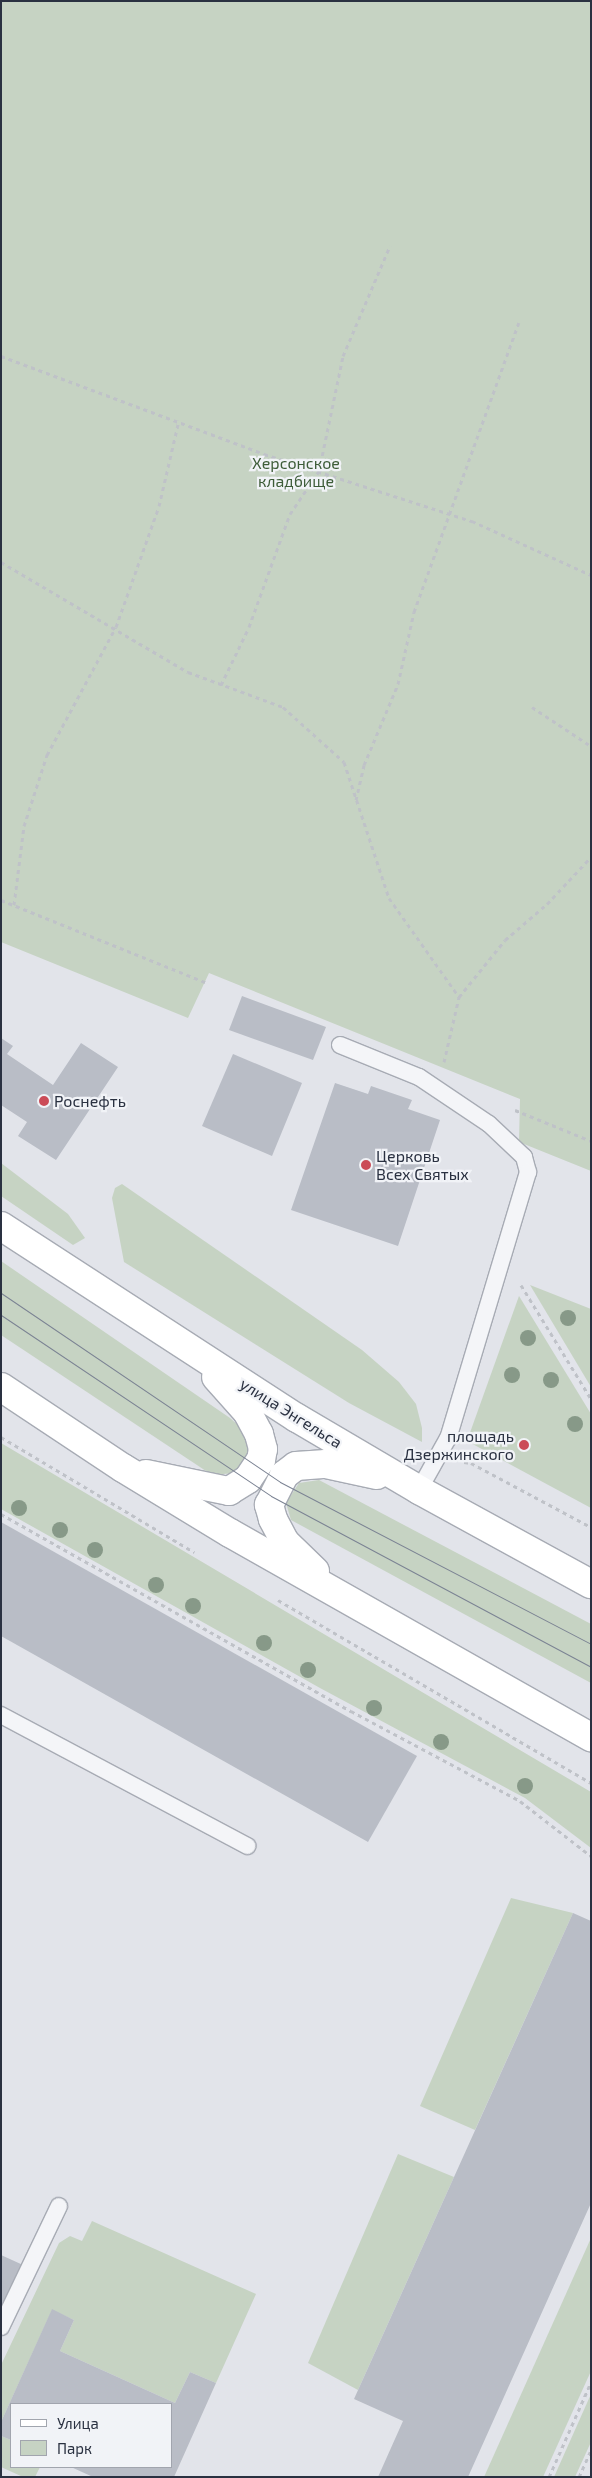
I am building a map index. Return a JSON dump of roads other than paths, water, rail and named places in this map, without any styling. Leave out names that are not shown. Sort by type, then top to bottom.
[{"type":"main road","name":"улица Энгельса","points":[[1,1226],[195,1352],[419,1490],[591,1584]]},
{"type":"main road","points":[[123,1468],[229,1491],[248,1479],[261,1460],[263,1449],[259,1434],[248,1413],[195,1352]]},
{"type":"main road","points":[[1,1387],[123,1468],[344,1600],[591,1737]]},
{"type":"main road","points":[[344,1600],[285,1542],[273,1519],[269,1505],[284,1475],[296,1466],[326,1464],[372,1473],[419,1490]]},
{"type":"lane","points":[[340,1045],[419,1077],[489,1124],[524,1156],[528,1172],[448,1438],[419,1490]]},
{"type":"lane","points":[[1,1715],[247,1846]]},
{"type":"lane","points":[[1,2327],[59,2206]]},
{"type":"tram line","points":[[1,1293],[280,1482],[591,1644]]},
{"type":"tram line","points":[[1,1315],[271,1496],[591,1667]]},
{"type":"place","name":"Роснефть","points":[[44,1101]]},
{"type":"place","name":"Церковь Всех Святых","points":[[366,1165]]},
{"type":"place","name":"площадь Дзержинского","points":[[524,1445]]},
{"type":"park label","name":"Херсонское кладбище","points":[[296,472]]}]
